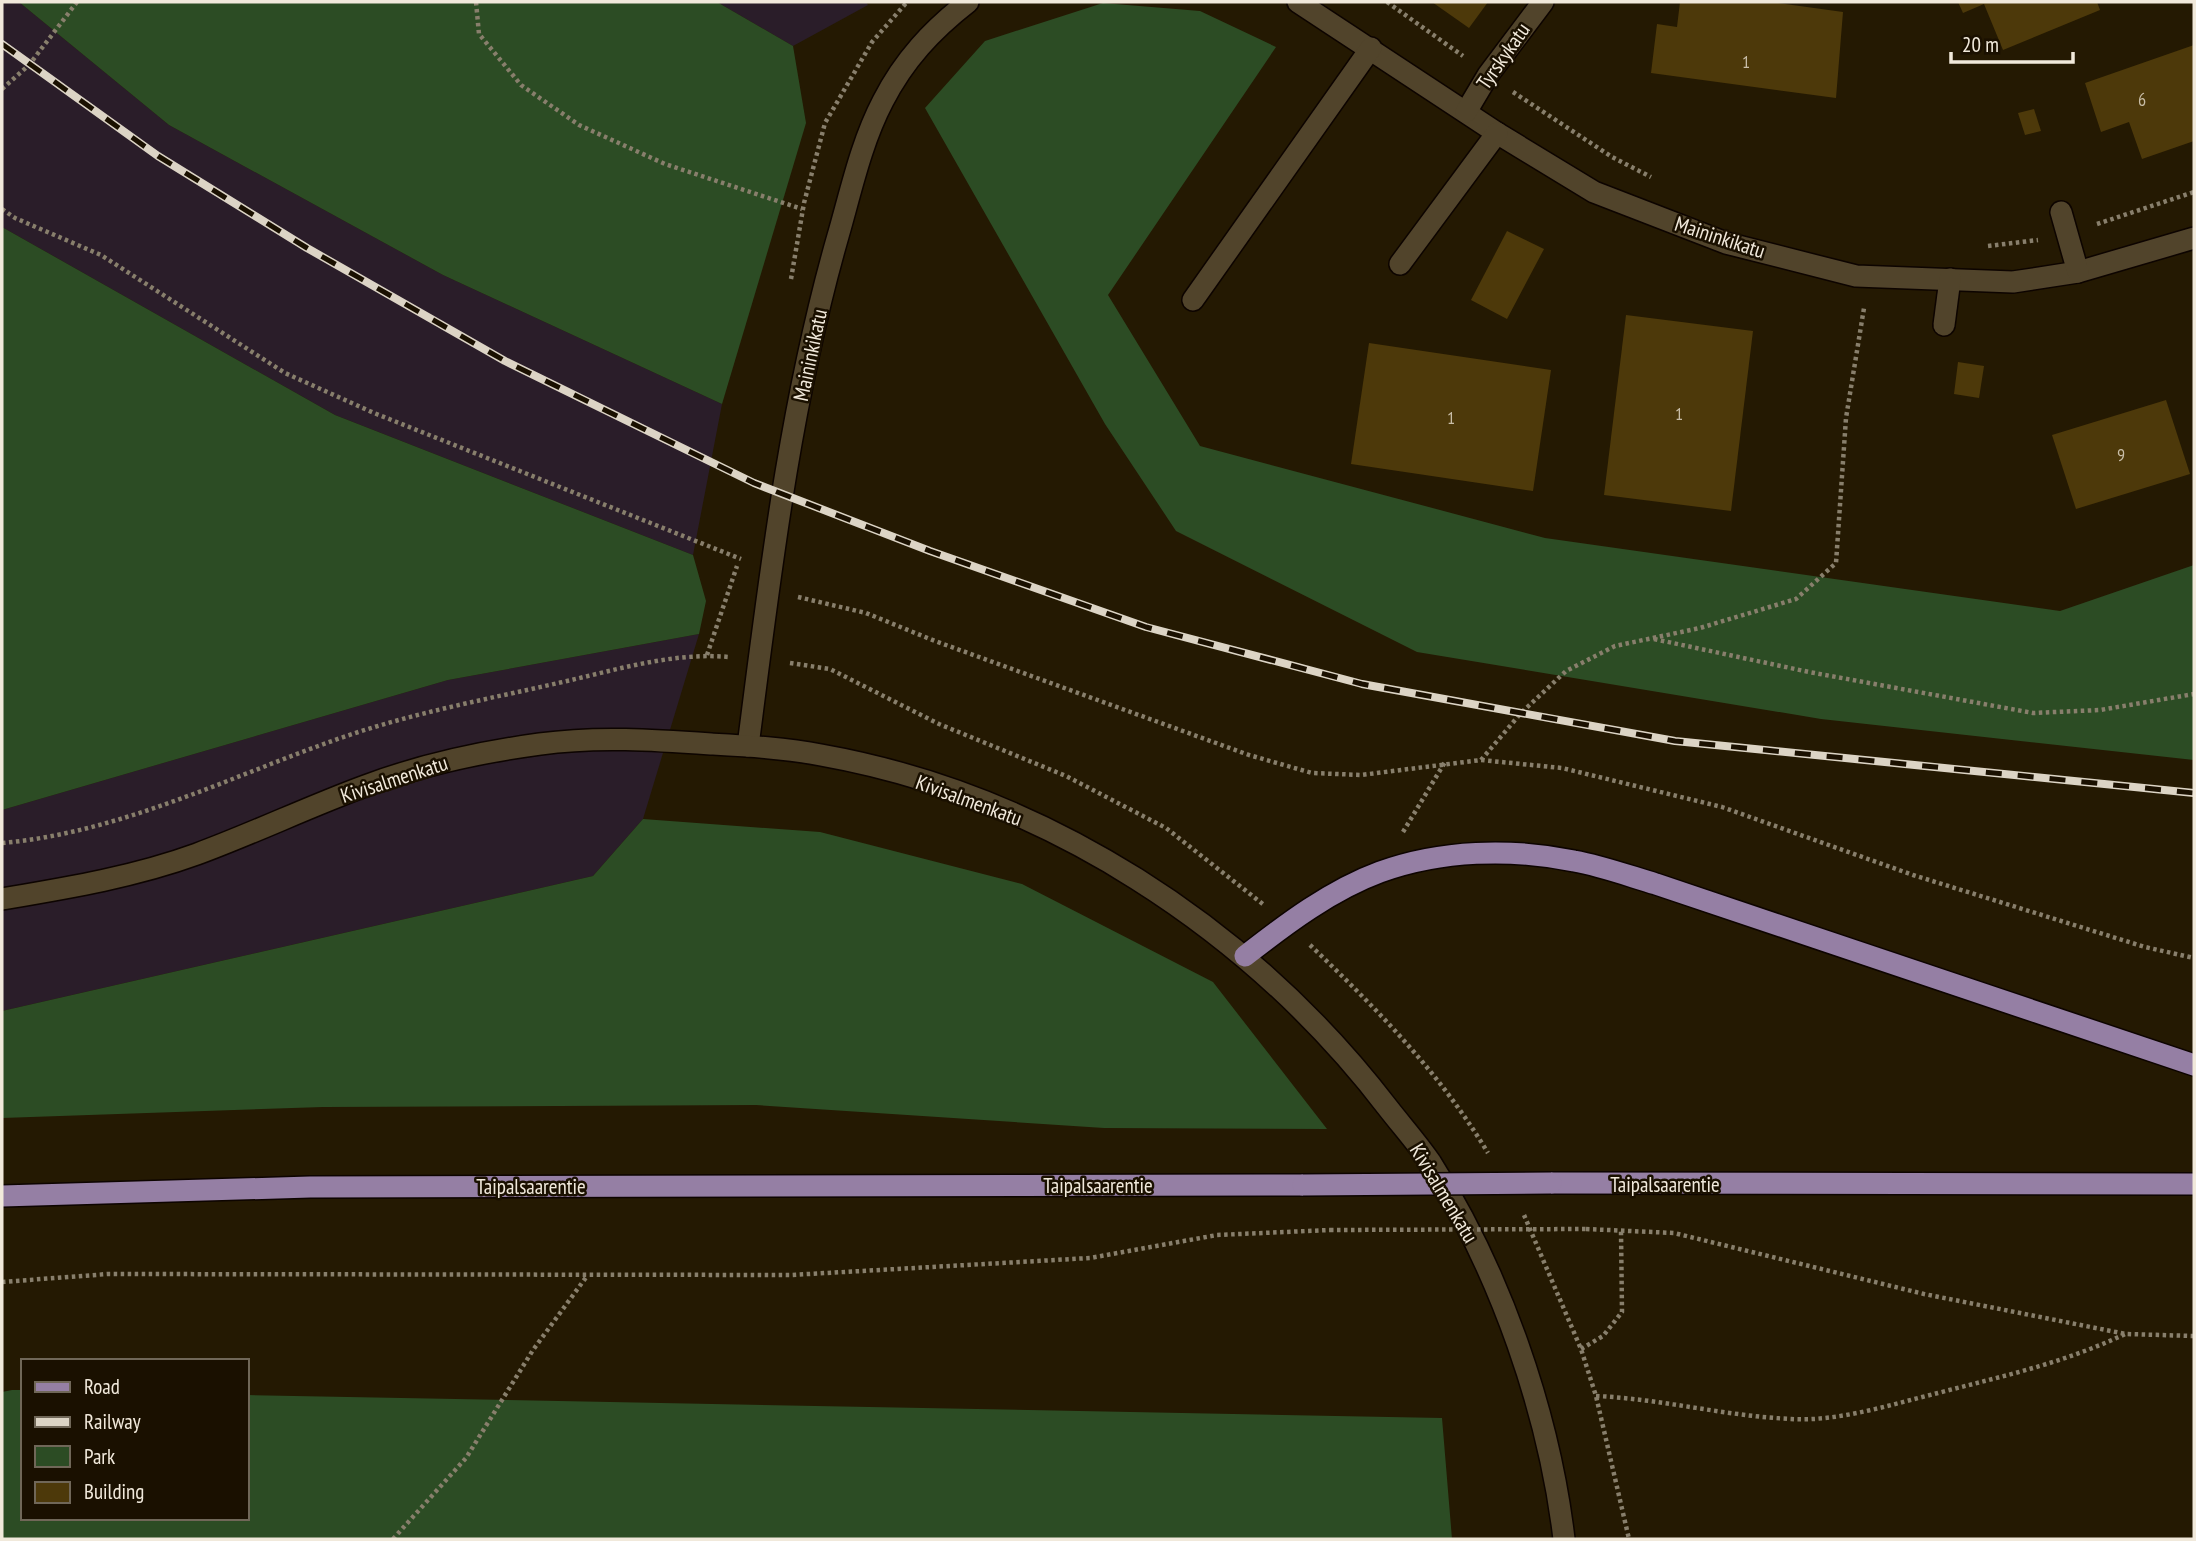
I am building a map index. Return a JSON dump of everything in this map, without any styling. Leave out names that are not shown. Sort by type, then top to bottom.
[{"type":"main road","points":[[1245,956],[1288,923],[1380,872],[1440,857],[1502,852],[1575,861],[1656,884],[2194,1065]]},
{"type":"main road","name":"Taipalsaarentie","points":[[2,1196],[324,1187],[2194,1184]]},
{"type":"street","name":"Maininkikatu","points":[[748,746],[766,590],[788,457],[825,282],[864,146],[882,102],[907,60],[938,25],[968,2]]},
{"type":"street","name":"Maininkikatu","points":[[1298,2],[1497,133],[1594,192],[1726,243],[1856,276],[2013,282],[2078,272],[2194,238]]},
{"type":"street","name":"Tyrskykatu","points":[[1466,112],[1488,75],[1543,2]]},
{"type":"street","points":[[1193,300],[1371,48]]},
{"type":"street","points":[[1400,264],[1497,133]]},
{"type":"street","points":[[2061,212],[2078,272]]},
{"type":"street","points":[[1944,324],[1950,279]]},
{"type":"street","name":"Kivisalmenkatu","points":[[2,900],[95,883],[194,855],[368,785],[449,760],[544,743],[645,739],[748,746],[833,758],[897,773],[988,803],[1075,843],[1163,897],[1245,956],[1304,1010],[1370,1085],[1430,1163],[1479,1255],[1512,1333],[1538,1411],[1558,1484],[1564,1539]]},
{"type":"path","points":[[2,89],[29,65],[77,2]]},
{"type":"path","points":[[477,2],[480,34],[521,85],[579,125],[665,164],[802,209]]},
{"type":"path","points":[[1387,2],[1488,75],[1612,157],[1660,182]]},
{"type":"path","points":[[1982,247],[2066,235],[2194,192]]},
{"type":"path","points":[[2,209],[15,218],[101,255],[285,373],[374,413],[681,535],[740,558],[770,565]]},
{"type":"path","points":[[1481,760],[1521,713],[1566,671],[1615,646],[1700,628],[1796,599],[1836,563],[1846,418],[1856,344],[1870,276]]},
{"type":"path","points":[[766,590],[866,613],[935,641],[1249,755],[1312,773],[1361,775],[1445,762],[1481,760],[1562,768],[1722,807],[1913,875],[2145,947],[2194,957]]},
{"type":"path","points":[[1651,638],[1809,672],[2033,713],[2100,709],[2194,694]]},
{"type":"path","points":[[2,843],[101,826],[338,738],[416,715],[649,663],[707,655],[830,669],[939,724],[1066,776],[1166,828],[1288,923],[1385,1017],[1459,1104],[1493,1160]]},
{"type":"path","points":[[1380,872],[1445,762]]},
{"type":"path","points":[[1520,1205],[1581,1349],[1596,1396],[1629,1539]]},
{"type":"path","points":[[2,1282],[108,1274],[791,1275],[922,1270],[1090,1258],[1217,1235],[1330,1230],[1586,1229],[1674,1233],[1924,1294],[2126,1334],[2194,1336]]},
{"type":"path","points":[[1581,1349],[1603,1336],[1622,1312],[1620,1231]]},
{"type":"path","points":[[393,1539],[466,1458],[533,1350],[587,1276]]},
{"type":"path","points":[[1596,1396],[1648,1398],[1738,1414],[1807,1418],[1868,1410],[2079,1356],[2126,1334]]},
{"type":"shaded area","points":[[2,2],[19,2],[169,125],[443,275],[722,404],[693,555],[335,415],[2,227]]},
{"type":"shaded area","points":[[717,2],[866,2],[868,5],[793,46]]},
{"type":"shaded area","points":[[699,634],[643,819],[593,876],[2,1011],[2,810],[448,680]]},
{"type":"green space","points":[[19,2],[717,2],[793,46],[806,123],[722,404],[443,275],[169,125]]},
{"type":"green space","points":[[1103,3],[1200,11],[1276,47],[1108,295],[1200,446],[1545,538],[2060,611],[2194,565],[2194,760],[1821,719],[1417,652],[1176,531],[1105,424],[925,108],[985,41]]},
{"type":"green space","points":[[2,227],[335,415],[693,555],[706,601],[699,634],[448,680],[2,810]]},
{"type":"green space","points":[[643,819],[820,832],[1022,884],[1213,982],[1327,1129],[1104,1128],[756,1105],[323,1107],[2,1118],[2,1011],[593,876]]},
{"type":"green space","points":[[21,1390],[21,1520],[248,1520],[248,1395],[1442,1418],[1452,1539],[2,1539],[2,1392]]},
{"type":"building","points":[[1432,2],[1488,2],[1469,28]]},
{"type":"building","points":[[1680,2],[1770,2],[1843,12],[1836,98],[1651,73],[1657,24],[1677,27]]},
{"type":"building","points":[[1958,2],[2097,2],[2100,10],[2003,50],[1984,4],[1963,13]]},
{"type":"building","points":[[2194,45],[2194,141],[2142,159],[2129,122],[2101,132],[2085,83]]},
{"type":"building","points":[[2034,109],[2041,131],[2025,135],[2018,113]]},
{"type":"building","points":[[1507,231],[1544,249],[1507,319],[1471,300]]},
{"type":"building","points":[[1626,315],[1753,331],[1731,511],[1604,495]]},
{"type":"building","points":[[1369,343],[1551,370],[1533,491],[1351,464]]},
{"type":"building","points":[[1958,362],[1984,366],[1979,398],[1954,394]]},
{"type":"building","points":[[2166,400],[2190,474],[2076,509],[2052,435]]},
{"type":"railway","points":[[2,44],[158,156],[307,248],[505,361],[754,483],[930,551],[1146,627],[1362,684],[1675,741],[2194,793]]}]
